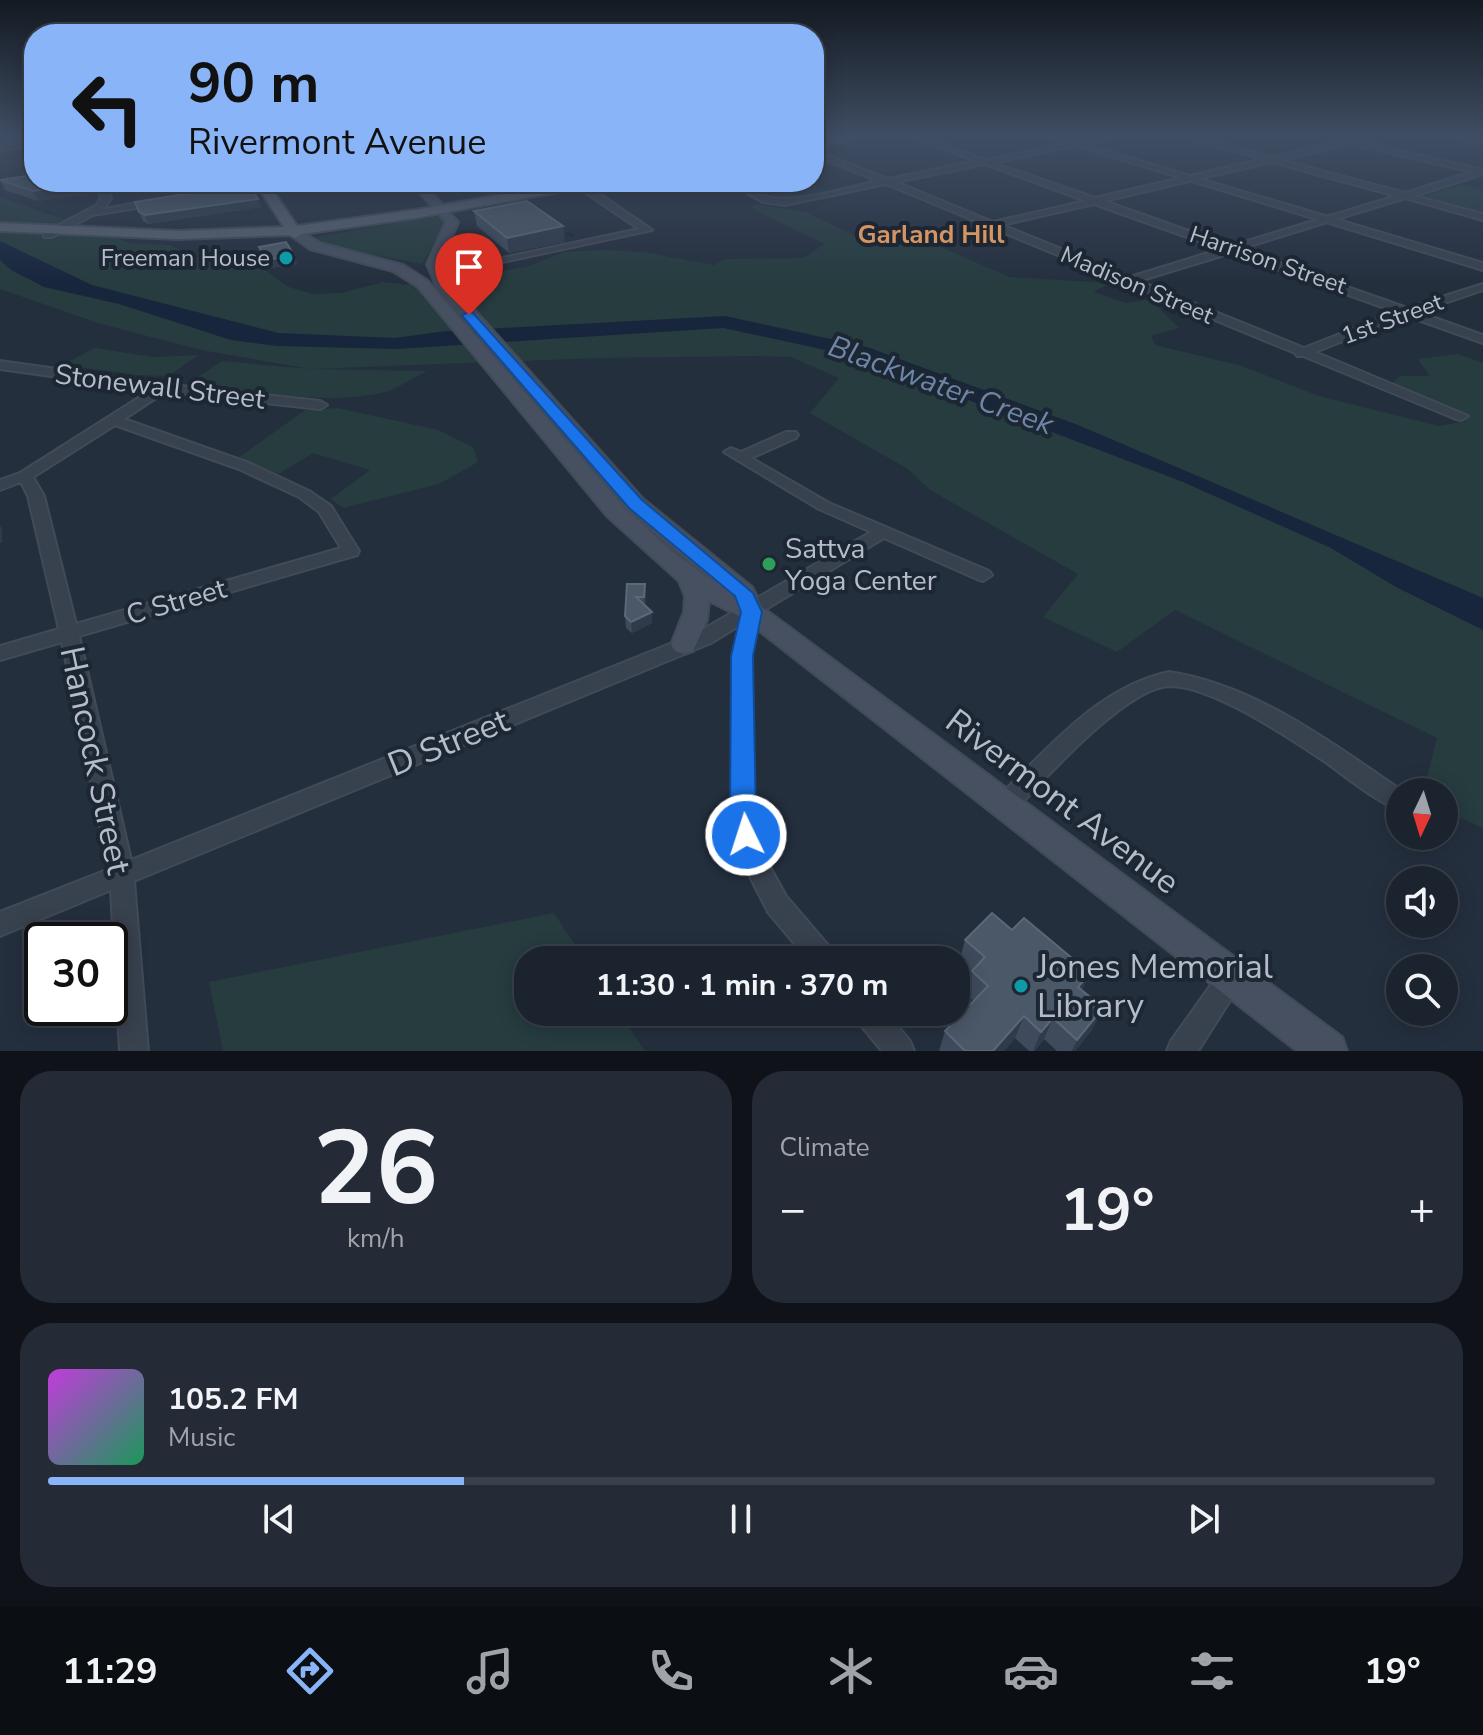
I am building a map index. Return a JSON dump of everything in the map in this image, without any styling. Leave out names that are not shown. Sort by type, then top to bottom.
[{"type":"main road","points":[[268,192],[294,232],[315,246],[418,268],[432,276],[452,222],[426,192]]},
{"type":"main road","points":[[0,230],[213,241],[294,232],[530,192]]},
{"type":"main road","name":"Rivermont Avenue","points":[[372,260],[432,276],[615,511],[743,593],[752,612]]},
{"type":"main road","name":"Rivermont Avenue","points":[[656,537],[690,578],[719,599],[752,612],[1328,1051]]},
{"type":"main road","points":[[684,645],[697,617],[699,600],[690,578]]},
{"type":"street","points":[[752,192],[773,202],[865,186]]},
{"type":"street","name":"Madison Street","points":[[898,186],[1461,416]]},
{"type":"street","name":"Harrison Street","points":[[1057,186],[1483,339]]},
{"type":"street","points":[[992,225],[1159,186]]},
{"type":"street","points":[[1213,186],[1483,267]]},
{"type":"street","points":[[1368,186],[1483,217]]},
{"type":"street","points":[[1128,281],[1442,186]]},
{"type":"street","points":[[54,232],[93,212],[105,202],[104,192]]},
{"type":"street","points":[[502,261],[647,230],[594,192]]},
{"type":"street","points":[[93,212],[175,200]]},
{"type":"street","name":"1st Street","points":[[1301,353],[1483,287]]},
{"type":"street","name":"Stonewall Street","points":[[0,365],[163,388],[320,405]]},
{"type":"street","points":[[0,485],[25,476],[163,388]]},
{"type":"street","name":"C Street","points":[[0,653],[351,551],[325,509],[304,494],[244,466],[112,419]]},
{"type":"street","points":[[791,435],[736,454],[824,506],[983,575]]},
{"type":"street","name":"Hancock Street","points":[[25,476],[36,496],[122,875],[134,1051]]},
{"type":"street","name":"D Street","points":[[0,924],[684,645],[752,612],[883,532]]},
{"type":"street","points":[[752,612],[742,656],[743,819],[749,851],[777,904],[812,946]]},
{"type":"street","points":[[1006,804],[1104,711],[1139,689],[1167,679],[1200,684],[1280,724],[1386,792]]},
{"type":"street","points":[[1181,1051],[1232,977]]},
{"type":"street","points":[[879,1026],[900,1051]]},
{"type":"green space","points":[[1456,186],[1483,190],[1483,215],[1417,197]]},
{"type":"green space","points":[[767,192],[820,192],[781,199]]},
{"type":"green space","points":[[0,197],[130,243],[170,245],[192,256],[259,266],[289,287],[312,294],[341,293],[383,282],[411,285],[415,289],[453,284],[446,273],[450,263],[466,255],[467,272],[495,272],[529,266],[564,252],[643,252],[714,265],[726,259],[804,258],[824,244],[751,208],[754,204],[806,212],[861,239],[917,237],[1010,277],[1110,283],[1094,292],[1126,303],[1150,299],[1179,328],[1151,336],[1155,345],[1242,366],[1319,396],[1439,426],[1466,421],[1391,385],[1400,376],[1430,376],[1418,359],[1458,354],[1483,363],[1483,828],[1458,816],[1458,778],[1427,778],[1437,738],[1175,610],[1117,652],[1043,617],[1078,574],[930,490],[908,469],[810,413],[839,378],[791,357],[597,358],[312,369],[427,371],[389,391],[376,394],[306,397],[190,382],[222,361],[310,369],[201,350],[101,324],[0,289]]},
{"type":"green space","points":[[444,217],[446,225],[422,264],[332,247],[311,238]]},
{"type":"green space","points":[[95,348],[153,357],[198,355],[169,376],[62,365]]},
{"type":"green space","points":[[338,408],[438,430],[473,447],[478,462],[439,484],[343,508],[331,499],[370,470],[313,453],[278,474],[238,458],[305,410]]},
{"type":"green space","points":[[554,913],[576,946],[514,946],[514,1026],[628,1026],[645,1051],[223,1051],[209,982]]},
{"type":"water","name":"Blackwater Creek","points":[[0,241],[92,285],[278,333],[395,338],[446,331],[725,316],[867,347],[1078,425],[1483,598],[1483,630],[1396,587],[1331,548],[1183,482],[835,352],[723,328],[397,349],[277,346],[231,340],[119,304],[44,287],[11,270],[0,260]]},
{"type":"building","points":[[198,192],[254,192],[258,199],[145,215],[139,212],[135,202]]},
{"type":"building","points":[[527,201],[563,226],[507,238],[474,211]]},
{"type":"building","points":[[286,242],[294,255],[267,260],[259,247]]},
{"type":"building","points":[[627,584],[645,584],[644,597],[636,597],[652,612],[631,622],[625,616]]},
{"type":"building","name":"Jones Memorial Library","points":[[992,913],[1012,930],[1024,918],[1090,973],[1078,987],[1103,1008],[1077,1040],[1053,1018],[1041,1032],[1024,1016],[993,1051],[965,1051],[945,1031],[950,1026],[970,1026],[970,1005],[988,986],[972,971],[985,957],[965,940]]},
{"type":"waterway","points":[[568,234],[572,235]]},
{"type":"place","name":"Freeman House","points":[[286,258]]},
{"type":"place","name":"Sattva Yoga Center","points":[[769,564]]},
{"type":"place","name":"Jones Memorial Library","points":[[1021,986]]},
{"type":"district","name":"Garland Hill","points":[[931,234]]},
{"type":"route","points":[[469,315],[635,504],[743,593],[752,612],[742,656],[743,819],[746,835]]}]
